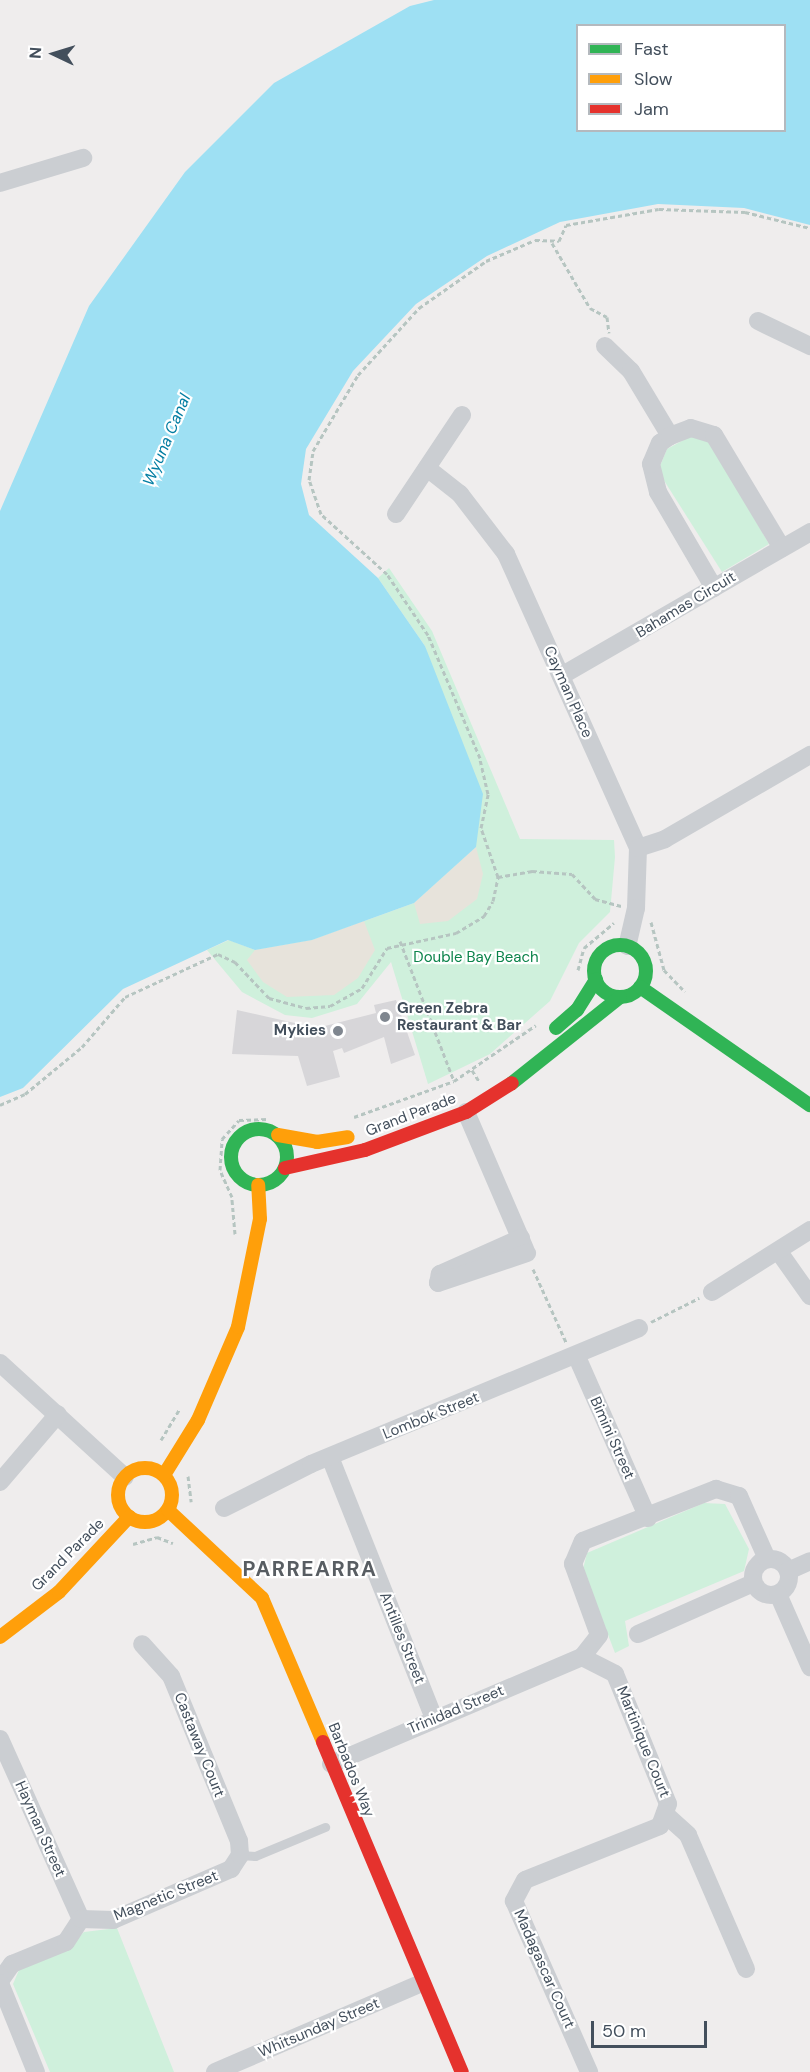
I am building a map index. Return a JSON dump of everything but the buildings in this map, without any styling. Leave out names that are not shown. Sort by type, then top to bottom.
[{"type":"street","points":[[0,183],[83,158]]},
{"type":"street","points":[[758,321],[810,346]]},
{"type":"street","points":[[605,346],[631,371],[670,436]]},
{"type":"street","points":[[396,514],[462,415]]},
{"type":"street","points":[[714,588],[658,492],[651,464],[660,443],[670,436],[691,428],[714,435],[782,548]]},
{"type":"street","name":"Cayman Place","points":[[427,468],[460,494],[506,554],[638,848],[636,908],[627,946]]},
{"type":"street","name":"Bahamas Circuit","points":[[561,676],[810,532]]},
{"type":"street","points":[[638,848],[665,838],[810,755]]},
{"type":"street","points":[[627,946],[645,963],[640,987],[620,997],[606,992],[596,980],[601,953],[627,946]]},
{"type":"street","name":"Grand Parade","points":[[278,1135],[317,1142],[364,1135],[462,1097],[513,1064],[577,1010],[596,980]]},
{"type":"street","points":[[640,987],[810,1105]]},
{"type":"street","name":"Grand Parade","points":[[285,1168],[365,1150],[466,1112],[522,1077],[620,997]]},
{"type":"street","points":[[466,1112],[526,1252]]},
{"type":"street","points":[[250,1130],[278,1135],[287,1151],[285,1168],[274,1181],[258,1185],[240,1178],[231,1151],[250,1130]]},
{"type":"street","points":[[164,1475],[198,1420],[238,1327],[260,1219],[258,1185]]},
{"type":"street","points":[[712,1292],[779,1252],[810,1230]]},
{"type":"street","points":[[779,1252],[810,1296]]},
{"type":"street","name":"Lombok Street","points":[[224,1508],[330,1457],[577,1357],[639,1328]]},
{"type":"street","name":"Bimini Street","points":[[577,1357],[648,1518]]},
{"type":"street","points":[[0,1364],[125,1477]]},
{"type":"street","points":[[0,1482],[57,1414]]},
{"type":"street","name":"Antilles Street","points":[[330,1457],[434,1718]]},
{"type":"street","points":[[148,1468],[164,1475],[173,1496],[168,1510],[146,1523],[129,1517],[119,1503],[125,1477],[148,1468]]},
{"type":"street","points":[[582,1657],[599,1635],[573,1564],[583,1541],[648,1518],[716,1489],[739,1496],[767,1559]]},
{"type":"street","name":"Barbados Way","points":[[168,1510],[262,1598],[422,1983],[462,2072]]},
{"type":"street","name":"Grand Parade","points":[[0,1637],[59,1592],[129,1517]]},
{"type":"street","points":[[767,1559],[780,1561],[788,1571],[788,1584],[778,1594],[764,1594],[753,1583],[755,1567],[767,1559]]},
{"type":"street","points":[[788,1571],[810,1561]]},
{"type":"street","points":[[638,1634],[753,1583]]},
{"type":"street","points":[[778,1594],[810,1667]]},
{"type":"street","name":"Castaway Court","points":[[142,1644],[171,1676],[239,1841],[240,1855]]},
{"type":"street","name":"Trinidad Street","points":[[331,1764],[434,1718],[582,1657]]},
{"type":"street","name":"Martinique Court","points":[[582,1657],[615,1674],[668,1804],[665,1814],[688,1835],[746,1969]]},
{"type":"street","name":"Hayman Street","points":[[0,1740],[6,1770],[81,1919]]},
{"type":"street","name":"Madagascar Court","points":[[589,2072],[514,1901],[525,1880],[660,1826],[665,1814]]},
{"type":"street","name":"Magnetic Street","points":[[81,1919],[113,1920],[231,1869],[240,1855]]},
{"type":"street","points":[[36,2072],[0,1982],[12,1964],[66,1942],[81,1919]]},
{"type":"street","name":"Whitsunday Street","points":[[215,2072],[422,1983]]},
{"type":"lane","points":[[240,1855],[255,1856],[325,1827]]},
{"type":"path","points":[[552,243],[566,225],[659,209],[745,212],[810,228]]},
{"type":"path","points":[[0,1105],[25,1094],[82,1047],[124,997],[218,954],[235,962],[269,998],[306,1008],[348,999],[374,976],[387,948],[400,941],[437,938],[471,926],[493,902],[498,877],[481,828],[488,794],[480,758],[428,635],[387,574],[321,514],[309,480],[313,451],[357,375],[419,308],[486,261],[535,240],[552,243],[590,308],[611,324],[605,346]]},
{"type":"path","points":[[498,877],[532,871],[572,874],[595,899],[621,906]]},
{"type":"path","points":[[400,941],[454,1080]]},
{"type":"path","points":[[526,1252],[577,1357]]},
{"type":"path","points":[[639,1328],[712,1292]]},
{"type":"path","points":[[126,1549],[144,1538],[171,1545],[197,1515],[188,1491],[190,1470]]},
{"type":"green space","points":[[691,436],[708,438],[769,544],[722,572],[658,471],[667,449]]},
{"type":"green space","name":"Double Bay Beach","points":[[389,568],[432,631],[520,839],[614,840],[615,857],[610,912],[579,943],[550,1001],[490,1054],[428,1084],[391,962],[357,1004],[312,1018],[285,1015],[242,992],[207,950],[229,940],[255,950],[312,940],[414,903],[476,847],[425,646],[378,578]]},
{"type":"green space","points":[[704,1503],[725,1504],[749,1549],[744,1571],[625,1621],[629,1646],[615,1653],[583,1569],[587,1553]]},
{"type":"green space","points":[[117,1928],[174,2072],[50,2072],[13,1984],[19,1970],[68,1947],[84,1932]]},
{"type":"sand","points":[[476,847],[483,874],[477,899],[448,921],[420,924],[414,903]]},
{"type":"sand","points":[[364,921],[375,950],[358,978],[334,995],[287,997],[263,982],[247,960],[255,950],[312,940]]},
{"type":"water","name":"Wyuna Canal","points":[[434,0],[810,0],[810,225],[744,208],[658,204],[560,222],[487,256],[416,304],[353,371],[306,449],[301,484],[309,515],[378,578],[425,646],[483,794],[476,847],[414,903],[312,940],[255,950],[228,940],[123,989],[23,1088],[0,1097],[0,511],[89,306],[185,172],[274,83],[410,6]]},
{"type":"traffic: fast","points":[[620,945],[630,947],[638,953],[644,961],[646,971],[644,981],[638,989],[630,995],[620,997],[610,995],[602,989],[596,981],[594,971],[596,961],[602,953],[610,947],[620,945]]},
{"type":"traffic: fast","points":[[556,1028],[577,1010],[596,980]]},
{"type":"traffic: fast","points":[[640,987],[810,1105]]},
{"type":"traffic: fast","points":[[512,1083],[620,997]]},
{"type":"traffic: fast","points":[[253,1129],[265,1129],[279,1137],[287,1151],[287,1157],[285,1168],[279,1177],[265,1185],[253,1185],[236,1173],[231,1163],[231,1151],[243,1134],[253,1129]]},
{"type":"traffic: slow","points":[[278,1135],[317,1142],[348,1137]]},
{"type":"traffic: slow","points":[[164,1475],[198,1420],[238,1327],[260,1219],[258,1185]]},
{"type":"traffic: slow","points":[[140,1468],[150,1468],[160,1472],[168,1480],[172,1495],[168,1510],[160,1518],[150,1522],[140,1522],[130,1518],[122,1510],[118,1500],[118,1490],[122,1480],[130,1472],[140,1468]]},
{"type":"traffic: slow","points":[[168,1510],[262,1598],[323,1742]]},
{"type":"traffic: slow","points":[[0,1637],[59,1592],[129,1517]]},
{"type":"traffic: jam","points":[[285,1168],[365,1150],[466,1112],[512,1083]]},
{"type":"traffic: jam","points":[[323,1742],[462,2072]]},
{"type":"place","name":"Green Zebra Restaurant & Bar","points":[[385,1017]]},
{"type":"place","name":"Mykies","points":[[338,1031]]},
{"type":"district","name":"PARREARRA","points":[[310,1569]]}]
